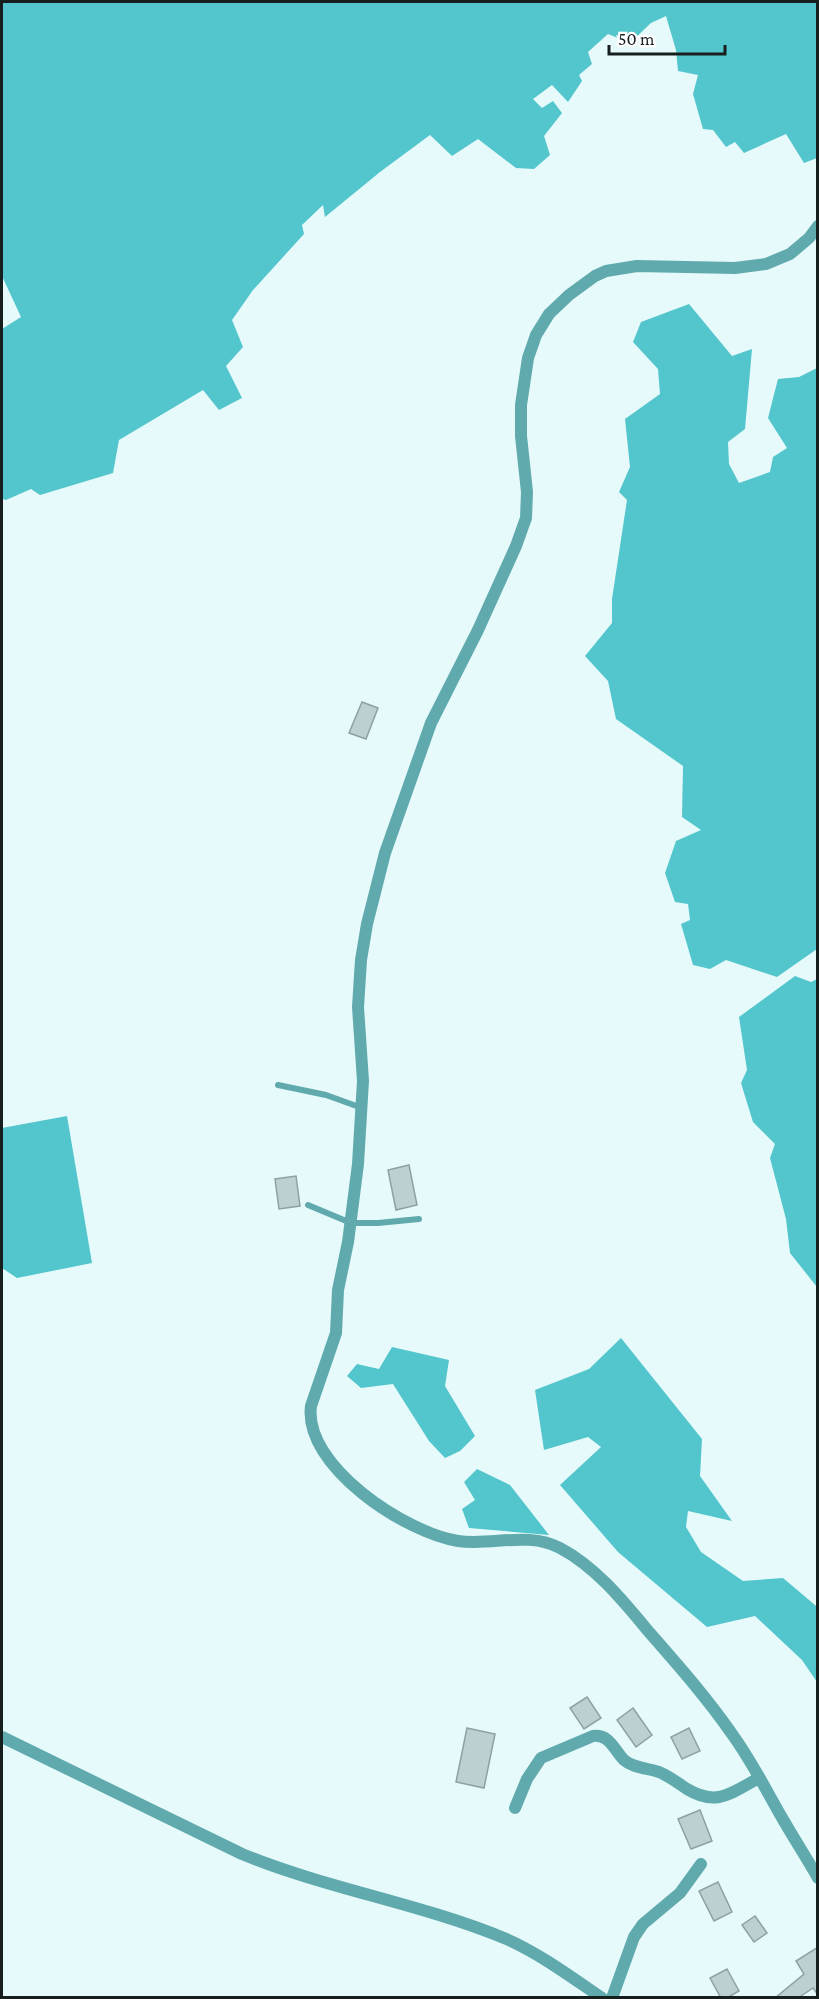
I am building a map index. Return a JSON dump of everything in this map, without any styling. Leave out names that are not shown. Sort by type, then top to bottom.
[{"type":"street","points":[[818,226],[809,238],[790,254],[760,266],[735,268],[637,266],[606,271],[569,295],[549,314],[536,335],[528,358],[521,405],[521,436],[527,492],[526,518],[478,630],[431,723],[385,853],[367,924],[361,960],[358,1007],[363,1081],[362,1108],[351,1223],[338,1290],[336,1333],[309,1417],[315,1436],[328,1457],[346,1478],[389,1513],[444,1538],[466,1542],[536,1540],[549,1543],[571,1554],[596,1575],[681,1668],[731,1733],[818,1878]]},
{"type":"street","points":[[515,1808],[527,1779],[542,1758],[600,1735],[628,1762],[667,1776],[707,1798],[728,1794],[759,1778]]},
{"type":"street","points":[[2,1737],[267,1865],[422,1909],[506,1939],[602,1998]]},
{"type":"street","points":[[612,1998],[634,1937],[643,1924],[680,1893],[701,1864]]},
{"type":"lane","points":[[278,1084],[326,1095],[362,1108]]},
{"type":"lane","points":[[308,1205],[351,1223],[419,1219]]},
{"type":"shaded area","points":[[2,2],[817,2],[817,158],[804,163],[786,134],[744,153],[735,142],[726,147],[713,130],[703,129],[693,94],[698,75],[678,71],[676,50],[666,16],[651,23],[630,43],[608,34],[588,52],[592,64],[579,75],[582,81],[568,102],[552,85],[533,99],[542,108],[553,101],[562,113],[544,136],[550,155],[534,169],[516,168],[478,139],[452,156],[430,135],[325,217],[323,205],[302,225],[304,234],[253,290],[232,320],[243,347],[226,366],[242,398],[219,410],[203,390],[119,440],[113,473],[40,495],[31,489],[6,500],[2,499],[2,329],[21,317],[2,276]]},
{"type":"shaded area","points":[[689,304],[732,356],[752,349],[745,429],[728,442],[729,464],[739,483],[770,472],[773,457],[787,448],[768,418],[778,379],[799,377],[817,368],[817,949],[777,977],[726,960],[710,969],[693,965],[681,924],[690,920],[688,904],[675,902],[665,873],[676,841],[701,830],[682,817],[683,766],[616,719],[608,681],[585,656],[612,623],[612,599],[627,500],[619,492],[630,467],[625,419],[660,394],[658,369],[633,342],[641,322]]},
{"type":"shaded area","points":[[795,976],[811,982],[817,979],[817,1287],[790,1253],[786,1219],[770,1158],[775,1144],[753,1122],[741,1083],[747,1070],[739,1017]]},
{"type":"shaded area","points":[[67,1116],[92,1263],[17,1278],[2,1268],[2,1128]]},
{"type":"shaded area","points":[[621,1338],[702,1439],[700,1476],[732,1521],[688,1511],[686,1527],[701,1552],[743,1581],[783,1578],[818,1608],[817,1682],[802,1660],[755,1616],[707,1627],[618,1552],[560,1485],[601,1447],[588,1437],[544,1450],[535,1390],[589,1369]]},
{"type":"shaded area","points":[[392,1347],[449,1360],[445,1386],[475,1436],[460,1451],[445,1458],[429,1441],[393,1384],[361,1388],[347,1376],[357,1364],[379,1369]]},
{"type":"shaded area","points":[[477,1469],[510,1485],[549,1535],[469,1528],[462,1509],[475,1500],[464,1482]]},
{"type":"building","points":[[362,702],[378,708],[366,739],[349,733]]},
{"type":"building","points":[[409,1165],[417,1205],[396,1210],[388,1170]]},
{"type":"building","points":[[296,1176],[300,1206],[279,1209],[275,1179]]},
{"type":"building","points":[[587,1697],[601,1718],[584,1729],[570,1708]]},
{"type":"building","points":[[633,1708],[652,1735],[636,1747],[617,1720]]},
{"type":"building","points":[[467,1728],[495,1734],[484,1788],[456,1782]]},
{"type":"building","points":[[689,1728],[700,1751],[682,1759],[671,1737]]},
{"type":"building","points":[[700,1810],[712,1841],[691,1849],[678,1819]]},
{"type":"building","points":[[718,1882],[732,1912],[714,1921],[699,1891]]},
{"type":"building","points":[[755,1916],[767,1933],[754,1942],[742,1925]]},
{"type":"building","points":[[818,1947],[818,1995],[813,1988],[798,1998],[775,1998],[804,1974],[796,1961]]},
{"type":"building","points":[[727,1969],[739,1991],[727,1998],[721,1998],[710,1978]]}]
